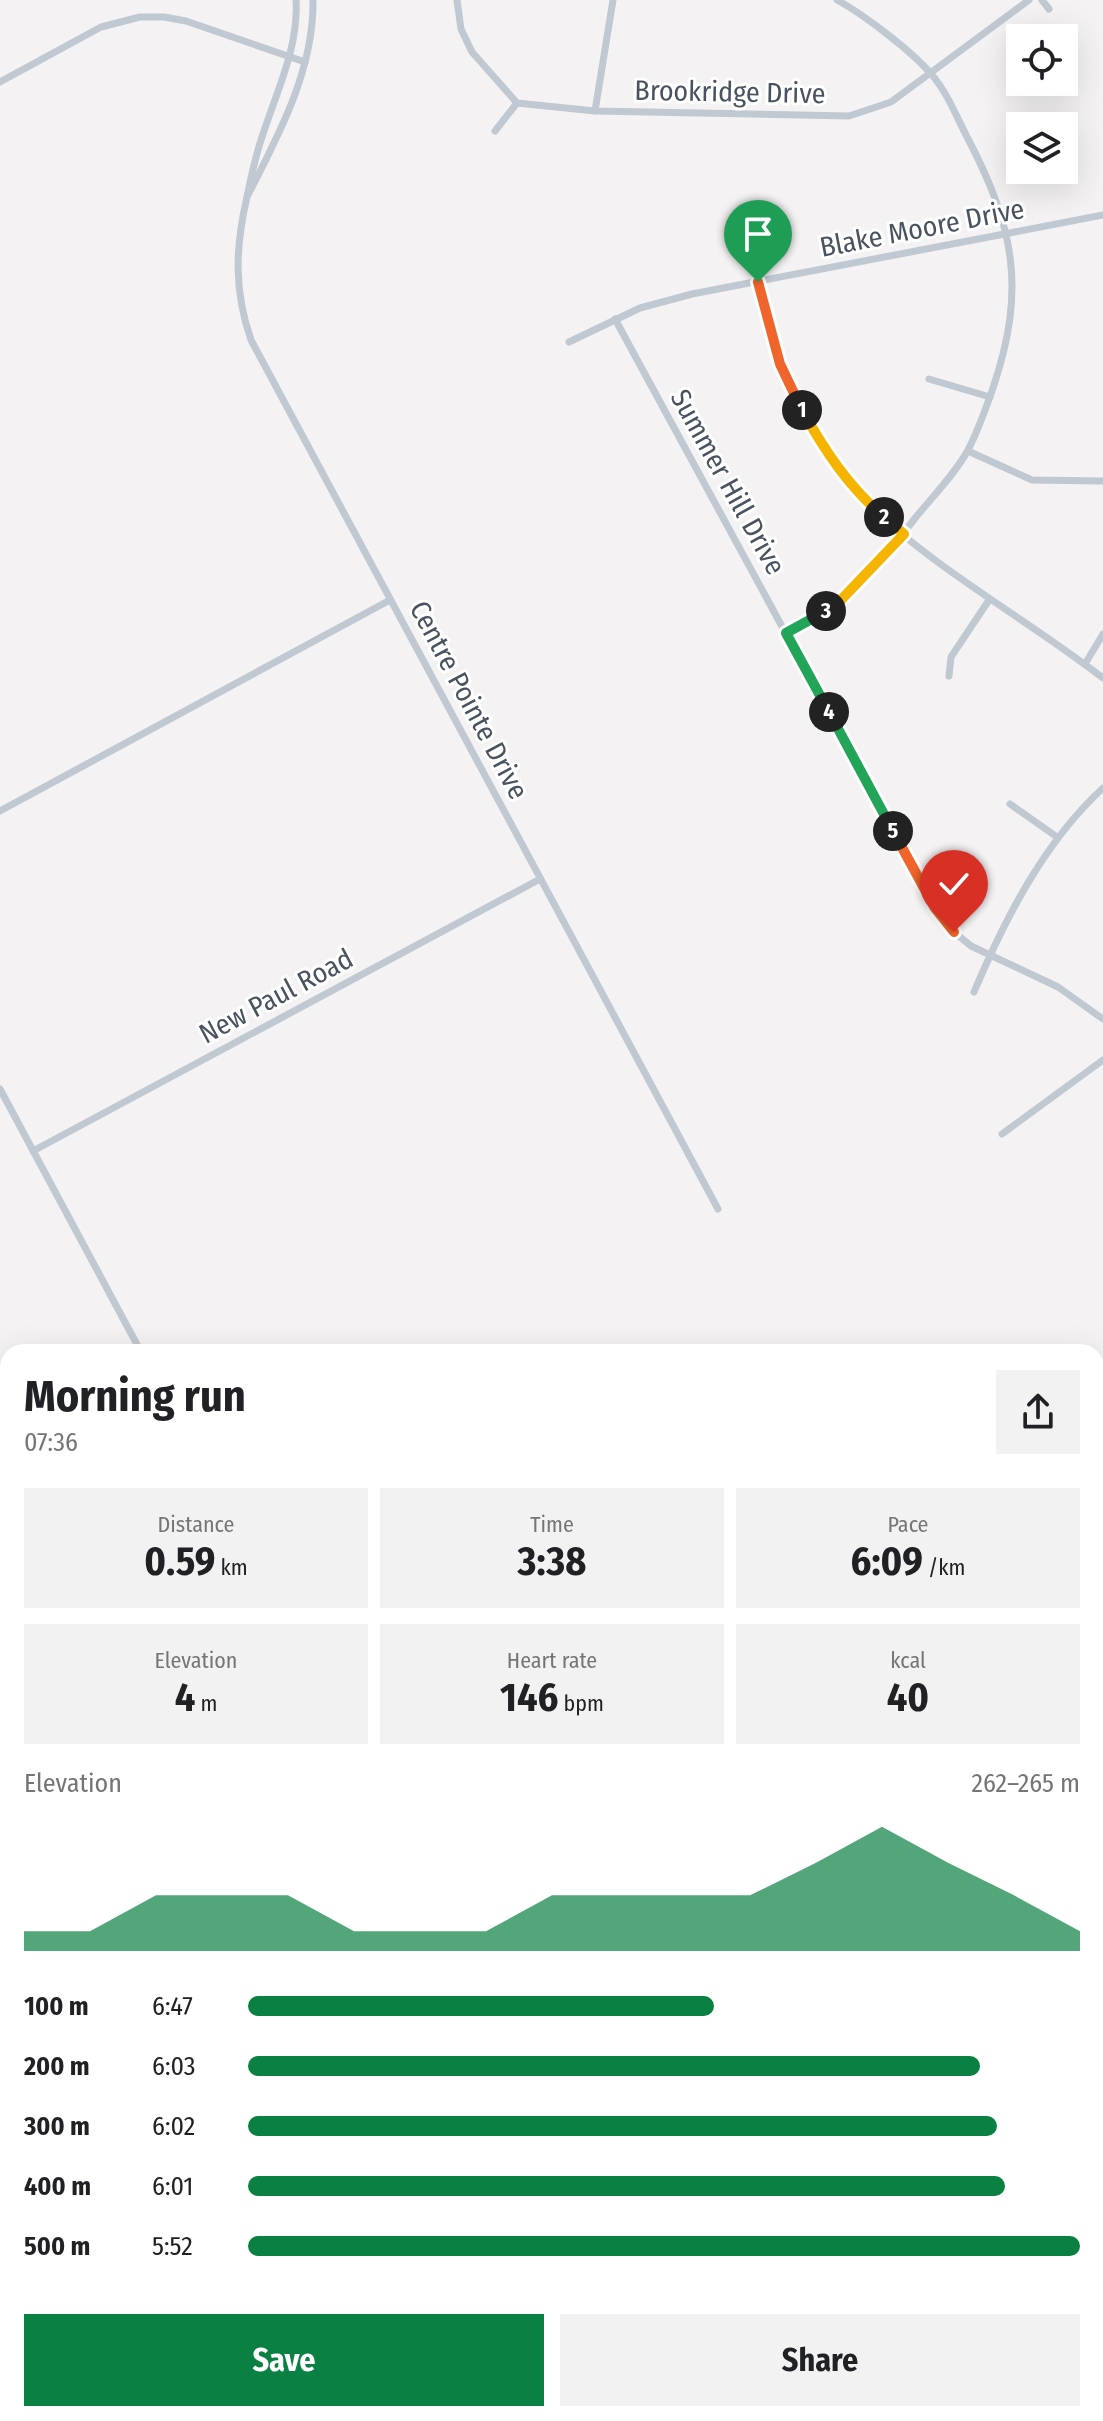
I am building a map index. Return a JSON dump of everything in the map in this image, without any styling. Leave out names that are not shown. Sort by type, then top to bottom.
[{"type":"street","name":"Centre Pointe Drive","points":[[296,0],[296,23],[289,58],[260,140],[240,225],[236,263],[239,300],[247,328],[264,365],[718,1209]]},
{"type":"street","name":"Centre Pointe Drive","points":[[247,197],[280,130],[305,62],[312,30],[313,0]]},
{"type":"street","points":[[457,0],[461,29],[472,52],[517,103],[495,131]]},
{"type":"street","points":[[595,111],[613,0]]},
{"type":"street","points":[[786,633],[813,620],[839,602],[904,534],[968,451],[990,397],[1009,332],[1013,300],[1014,274],[993,193],[973,148],[932,74],[847,2],[837,0]]},
{"type":"street","name":"Brookridge Drive","points":[[517,103],[595,111],[849,116],[891,102],[1029,0]]},
{"type":"street","points":[[1042,0],[1049,9]]},
{"type":"street","points":[[0,82],[101,27],[140,17],[186,21],[305,62]]},
{"type":"street","name":"Blake Moore Drive","points":[[569,342],[653,304],[1103,215]]},
{"type":"street","points":[[758,282],[780,364],[819,442],[859,495],[941,566],[1103,678]]},
{"type":"street","name":"Summer Hill Drive","points":[[615,319],[935,908],[954,932],[989,956],[1058,987],[1103,1019]]},
{"type":"street","points":[[929,379],[990,397]]},
{"type":"street","points":[[968,451],[1032,480],[1103,481]]},
{"type":"street","points":[[0,811],[390,600]]},
{"type":"street","points":[[949,676],[951,657],[989,600]]},
{"type":"street","points":[[1085,664],[1103,634]]},
{"type":"street","points":[[974,992],[989,956],[1057,837],[1103,788]]},
{"type":"street","points":[[1010,804],[1057,837]]},
{"type":"street","name":"New Paul Road","points":[[33,1151],[540,879]]},
{"type":"street","points":[[1002,1134],[1103,1060]]},
{"type":"street","points":[[0,1089],[137,1344]]},
{"type":"route","points":[[758,282],[780,364],[819,442],[859,495],[904,534],[839,602],[813,620],[786,633],[935,908],[954,932]]}]
